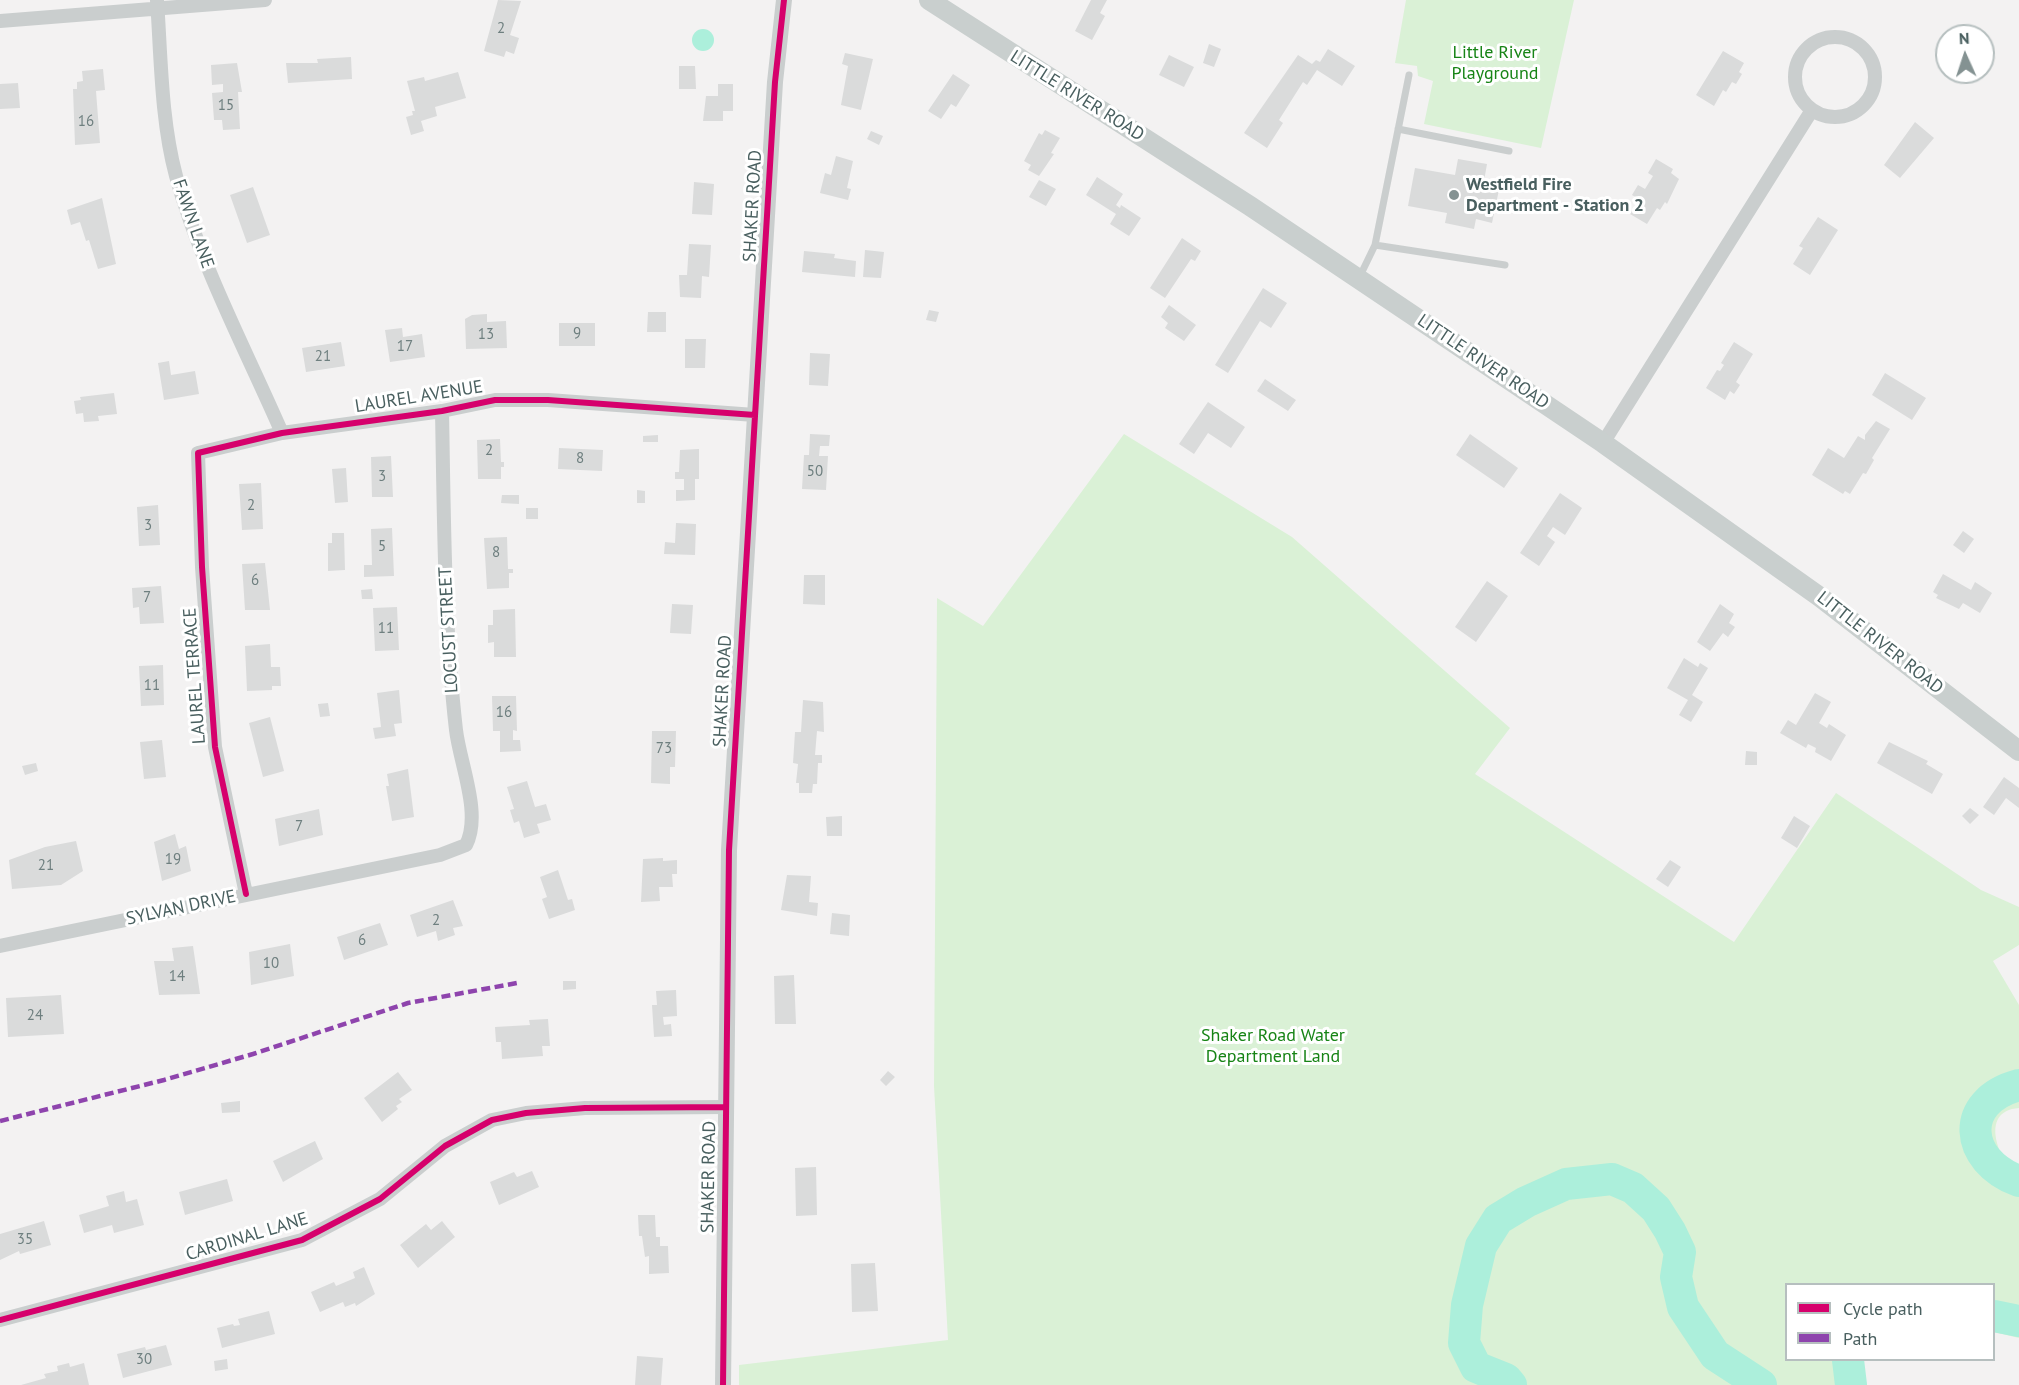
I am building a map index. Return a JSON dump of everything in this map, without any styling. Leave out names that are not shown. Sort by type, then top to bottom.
[{"type":"main road","name":"LITTLE RIVER ROAD","points":[[929,0],[1358,278],[1603,443],[1820,597],[2019,751]]},
{"type":"street","points":[[0,21],[157,4],[265,0]]},
{"type":"street","name":"SHAKER ROAD","points":[[723,1385],[729,850],[775,82],[784,0]]},
{"type":"street","name":"FAWN LANE","points":[[157,4],[167,120],[176,174],[192,227],[213,281],[282,433]]},
{"type":"street","points":[[1836,36],[1860,45],[1869,56],[1874,68],[1872,88],[1863,105],[1851,113],[1838,116],[1825,115],[1812,110],[1803,101],[1796,84],[1796,64],[1802,53],[1811,44],[1836,36]]},
{"type":"street","points":[[1603,443],[1812,110]]},
{"type":"street","name":"LAUREL AVENUE","points":[[198,453],[282,433],[442,411],[495,400],[548,400],[755,416]]},
{"type":"street","name":"LOCUST STREET","points":[[442,411],[448,646],[456,732],[472,814],[471,835],[466,845]]},
{"type":"street","name":"LAUREL TERRACE","points":[[198,453],[202,567],[215,747],[246,894]]},
{"type":"street","name":"SYLVAN DRIVE","points":[[0,946],[440,855],[466,845]]},
{"type":"street","name":"CARDINAL LANE","points":[[0,1320],[302,1240],[380,1199],[445,1146],[492,1120],[526,1113],[585,1108],[726,1107]]},
{"type":"lane","points":[[1358,278],[1375,245],[1409,75]]},
{"type":"lane","points":[[1398,129],[1509,152]]},
{"type":"lane","points":[[1375,245],[1505,265]]},
{"type":"green space","name":"Little River Playground","points":[[1406,0],[1574,0],[1541,148],[1424,124],[1433,81],[1418,76],[1417,66],[1395,63]]},
{"type":"green space","name":"Shaker Road Water Department Land","points":[[1124,434],[1292,537],[1510,728],[1475,774],[1734,942],[1836,793],[1981,890],[2019,907],[2019,945],[1993,961],[2019,1005],[2019,1108],[2006,1111],[1999,1118],[1996,1139],[2005,1162],[2019,1179],[2019,1338],[1995,1332],[1995,1283],[1785,1283],[1785,1361],[1856,1361],[1862,1385],[739,1385],[739,1365],[948,1340],[934,1086],[937,598],[983,626]]},
{"type":"shaded area","points":[[703,29],[711,32],[714,40],[711,48],[703,51],[695,48],[692,40],[695,32]]},
{"type":"building","points":[[498,0],[521,1],[510,35],[519,38],[514,54],[506,51],[504,57],[484,51]]},
{"type":"building","points":[[1091,0],[1107,0],[1100,13],[1105,16],[1092,40],[1075,31]]},
{"type":"building","points":[[1209,44],[1221,49],[1214,67],[1203,63]]},
{"type":"building","points":[[1328,49],[1355,66],[1342,86],[1317,70],[1307,85],[1303,82],[1279,120],[1283,123],[1267,148],[1244,133],[1298,55],[1312,64],[1316,60],[1320,62]]},
{"type":"building","points":[[1723,51],[1744,63],[1739,72],[1742,74],[1736,84],[1732,82],[1726,92],[1723,90],[1714,106],[1696,95]]},
{"type":"building","points":[[845,53],[873,59],[861,110],[841,105],[848,66],[842,64]]},
{"type":"building","points":[[1169,55],[1194,67],[1184,87],[1159,75]]},
{"type":"building","points":[[351,57],[352,79],[288,83],[286,63],[318,63],[317,59]]},
{"type":"building","points":[[237,63],[242,92],[238,92],[240,129],[223,130],[222,120],[214,120],[212,93],[223,92],[223,84],[212,85],[211,65]]},
{"type":"building","points":[[679,66],[695,66],[696,89],[679,89]]},
{"type":"building","points":[[103,69],[105,90],[96,91],[100,143],[75,145],[73,89],[77,89],[77,82],[83,81],[82,71]]},
{"type":"building","points":[[458,72],[466,98],[435,107],[437,116],[421,121],[424,131],[411,135],[406,117],[413,115],[412,111],[415,111],[407,81],[424,77],[425,81]]},
{"type":"building","points":[[953,74],[970,85],[956,107],[951,104],[941,119],[928,111]]},
{"type":"building","points":[[18,83],[20,108],[0,109],[0,84]]},
{"type":"building","points":[[718,84],[733,84],[733,111],[723,111],[723,121],[703,121],[706,96],[718,96]]},
{"type":"building","points":[[1915,122],[1934,138],[1900,178],[1884,165]]},
{"type":"building","points":[[1045,130],[1060,138],[1051,153],[1054,154],[1039,176],[1028,170],[1031,165],[1024,161],[1039,133],[1042,135]]},
{"type":"building","points":[[871,131],[883,136],[879,145],[867,139]]},
{"type":"building","points":[[836,156],[853,161],[847,188],[851,189],[848,200],[820,193],[825,173],[831,175]]},
{"type":"building","name":"Westfield Fire Department - Station 2","points":[[1458,159],[1487,164],[1484,181],[1500,185],[1492,223],[1476,219],[1474,229],[1445,223],[1447,213],[1408,206],[1415,168],[1455,175]]},
{"type":"building","points":[[1656,159],[1673,169],[1671,173],[1679,179],[1667,204],[1665,202],[1660,210],[1657,208],[1647,224],[1630,214],[1639,199],[1632,195],[1638,185],[1645,189],[1653,176],[1648,173]]},
{"type":"building","points":[[1097,177],[1123,194],[1116,205],[1120,208],[1121,205],[1141,218],[1129,236],[1110,224],[1116,214],[1086,195]]},
{"type":"building","points":[[1039,180],[1056,189],[1046,206],[1029,197]]},
{"type":"building","points":[[694,182],[714,184],[712,215],[692,214]]},
{"type":"building","points":[[253,187],[270,235],[247,243],[230,195]]},
{"type":"building","points":[[102,198],[116,264],[98,269],[89,240],[86,241],[80,222],[71,225],[67,210]]},
{"type":"building","points":[[1818,217],[1838,230],[1810,275],[1793,264],[1803,248],[1799,246]]},
{"type":"building","points":[[1182,238],[1201,251],[1195,261],[1191,259],[1165,298],[1150,288]]},
{"type":"building","points":[[689,244],[711,245],[709,277],[702,276],[701,298],[680,297],[679,275],[687,275]]},
{"type":"building","points":[[865,250],[884,252],[881,278],[863,277]]},
{"type":"building","points":[[804,251],[835,254],[834,258],[856,261],[855,277],[802,272]]},
{"type":"building","points":[[1263,288],[1287,303],[1271,328],[1260,321],[1228,373],[1215,365]]},
{"type":"building","points":[[1169,305],[1196,325],[1184,341],[1165,328],[1168,323],[1161,317]]},
{"type":"building","points":[[929,310],[939,312],[936,322],[926,320]]},
{"type":"building","points":[[648,312],[666,312],[666,332],[647,332]]},
{"type":"building","points":[[487,314],[487,322],[506,321],[507,348],[466,349],[465,319],[472,315]]},
{"type":"building","points":[[559,323],[595,323],[595,346],[559,346]]},
{"type":"building","points":[[402,328],[403,337],[422,334],[425,357],[390,362],[385,330]]},
{"type":"building","points":[[685,339],[706,339],[705,368],[685,368]]},
{"type":"building","points":[[341,342],[345,366],[306,372],[302,348]]},
{"type":"building","points":[[1734,342],[1753,354],[1736,382],[1740,385],[1734,394],[1730,391],[1725,400],[1706,388],[1717,370],[1720,371],[1724,365],[1721,363]]},
{"type":"building","points":[[810,353],[830,354],[828,386],[809,385]]},
{"type":"building","points":[[169,361],[171,375],[195,371],[199,394],[164,400],[158,363]]},
{"type":"building","points":[[1885,373],[1926,398],[1912,420],[1872,395]]},
{"type":"building","points":[[1265,379],[1296,400],[1288,411],[1257,391]]},
{"type":"building","points":[[114,393],[117,414],[98,416],[99,421],[84,422],[83,413],[76,414],[74,401],[81,400],[80,397]]},
{"type":"building","points":[[1208,402],[1245,427],[1231,448],[1208,433],[1194,454],[1179,444]]},
{"type":"building","points":[[1876,421],[1890,429],[1872,458],[1874,460],[1866,474],[1863,473],[1850,494],[1845,491],[1843,494],[1812,475],[1828,448],[1844,458],[1858,436],[1865,440],[1865,435]]},
{"type":"building","points":[[810,434],[830,435],[829,446],[820,446],[819,456],[828,456],[826,490],[802,489],[804,455],[809,455]]},
{"type":"building","points":[[1470,434],[1518,468],[1504,488],[1456,455]]},
{"type":"building","points":[[658,435],[658,442],[643,442],[643,436]]},
{"type":"building","points":[[500,439],[501,462],[504,462],[504,467],[501,467],[501,479],[478,479],[477,440]]},
{"type":"building","points":[[559,448],[603,450],[602,471],[558,469]]},
{"type":"building","points":[[699,449],[699,479],[695,479],[695,500],[676,501],[676,490],[684,490],[684,479],[675,479],[675,472],[679,472],[680,450]]},
{"type":"building","points":[[391,456],[393,497],[372,497],[371,457]]},
{"type":"building","points":[[346,468],[348,502],[335,503],[332,469]]},
{"type":"building","points":[[261,483],[263,529],[242,530],[239,484]]},
{"type":"building","points":[[637,490],[645,491],[645,503],[637,503]]},
{"type":"building","points":[[1560,493],[1582,508],[1565,535],[1553,527],[1547,536],[1555,542],[1539,566],[1520,553]]},
{"type":"building","points":[[502,495],[519,495],[519,504],[501,503]]},
{"type":"building","points":[[158,505],[160,545],[139,546],[137,507]]},
{"type":"building","points":[[526,508],[538,508],[538,519],[526,519]]},
{"type":"building","points":[[676,523],[696,524],[695,555],[664,554],[665,542],[675,543]]},
{"type":"building","points":[[392,528],[394,576],[364,577],[364,565],[372,565],[371,529]]},
{"type":"building","points":[[1963,531],[1974,539],[1964,553],[1953,545]]},
{"type":"building","points":[[332,533],[344,533],[345,570],[328,571],[328,543],[332,543]]},
{"type":"building","points":[[507,537],[508,569],[513,569],[513,573],[509,573],[509,588],[487,589],[484,538]]},
{"type":"building","points":[[265,563],[270,610],[245,610],[242,564]]},
{"type":"building","points":[[1943,574],[1971,590],[1975,582],[1992,593],[1980,613],[1963,603],[1959,609],[1936,598],[1938,595],[1933,592]]},
{"type":"building","points":[[804,575],[825,575],[825,605],[803,604]]},
{"type":"building","points":[[1487,581],[1508,596],[1476,642],[1455,627]]},
{"type":"building","points":[[161,586],[164,623],[140,624],[139,607],[133,608],[132,588]]},
{"type":"building","points":[[372,589],[373,599],[362,599],[361,590]]},
{"type":"building","points":[[672,604],[693,605],[691,634],[670,633]]},
{"type":"building","points":[[1720,604],[1734,614],[1729,623],[1735,627],[1728,637],[1723,633],[1710,651],[1697,642]]},
{"type":"building","points":[[397,607],[399,650],[375,651],[373,608]]},
{"type":"building","points":[[515,609],[516,657],[494,657],[494,642],[488,643],[488,625],[493,625],[493,610]]},
{"type":"building","points":[[270,644],[271,667],[280,667],[281,686],[272,686],[272,690],[247,691],[245,646]]},
{"type":"building","points":[[1684,658],[1698,667],[1700,663],[1708,668],[1692,695],[1703,702],[1691,722],[1679,715],[1688,700],[1667,688]]},
{"type":"building","points":[[163,665],[164,705],[141,706],[139,666]]},
{"type":"building","points":[[399,690],[402,723],[394,724],[396,736],[375,739],[373,728],[381,727],[377,693]]},
{"type":"building","points":[[1815,693],[1831,702],[1819,723],[1827,728],[1829,724],[1846,735],[1831,761],[1815,752],[1816,748],[1808,744],[1806,748],[1780,733],[1788,720],[1796,725]]},
{"type":"building","points":[[492,696],[516,696],[517,731],[513,730],[513,740],[520,740],[521,751],[500,752],[500,731],[493,731]]},
{"type":"building","points":[[803,700],[823,702],[824,732],[817,731],[815,755],[822,755],[822,763],[818,763],[817,784],[813,784],[812,793],[799,793],[799,783],[796,783],[798,764],[793,763],[795,732],[801,732]]},
{"type":"building","points":[[328,703],[330,716],[320,717],[318,704]]},
{"type":"building","points":[[270,717],[284,771],[263,777],[249,723]]},
{"type":"building","points":[[652,731],[676,731],[675,767],[670,767],[670,784],[651,783]]},
{"type":"building","points":[[162,740],[166,777],[144,779],[140,742]]},
{"type":"building","points":[[1889,742],[1928,761],[1926,764],[1943,774],[1932,794],[1877,763]]},
{"type":"building","points":[[1746,751],[1757,752],[1757,765],[1745,765]]},
{"type":"building","points":[[36,763],[38,771],[25,775],[22,766]]},
{"type":"building","points":[[408,769],[414,817],[392,821],[386,786],[389,786],[387,774]]},
{"type":"building","points":[[2004,777],[2019,788],[2019,808],[2006,798],[1994,815],[1983,807]]},
{"type":"building","points":[[527,781],[535,807],[546,804],[551,820],[537,824],[540,833],[524,838],[519,821],[514,823],[510,810],[514,809],[507,787]]},
{"type":"building","points":[[1970,808],[1979,815],[1970,824],[1962,816]]},
{"type":"building","points":[[319,809],[323,835],[279,846],[275,819]]},
{"type":"building","points":[[842,816],[842,836],[827,836],[826,817]]},
{"type":"building","points":[[1794,816],[1810,826],[1797,848],[1781,838]]},
{"type":"building","points":[[175,834],[179,849],[186,846],[191,871],[162,881],[154,842]]},
{"type":"building","points":[[76,841],[83,871],[61,885],[12,889],[9,860],[45,847]]},
{"type":"building","points":[[663,858],[663,861],[677,860],[677,874],[672,874],[673,887],[659,887],[660,901],[641,902],[643,859]]},
{"type":"building","points":[[1670,860],[1681,867],[1668,887],[1656,879]]},
{"type":"building","points":[[558,870],[568,900],[572,899],[575,910],[549,919],[542,899],[547,897],[540,877]]},
{"type":"building","points":[[787,875],[811,876],[809,902],[818,903],[817,916],[781,910]]},
{"type":"building","points":[[453,900],[463,926],[453,928],[455,935],[438,941],[436,931],[417,937],[410,915]]},
{"type":"building","points":[[832,913],[850,915],[849,936],[830,934]]},
{"type":"building","points":[[380,923],[388,945],[344,960],[337,937]]},
{"type":"building","points":[[290,944],[294,976],[251,985],[249,952]]},
{"type":"building","points":[[193,946],[200,994],[159,995],[154,961],[174,961],[172,948]]},
{"type":"building","points":[[794,975],[796,1024],[775,1024],[774,976]]},
{"type":"building","points":[[563,981],[576,981],[576,989],[563,990]]},
{"type":"building","points":[[676,990],[677,1016],[663,1017],[664,1025],[671,1024],[672,1036],[654,1037],[652,1005],[657,1005],[656,991]]},
{"type":"building","points":[[61,995],[64,1034],[8,1037],[6,998]]},
{"type":"building","points":[[548,1019],[550,1046],[542,1046],[543,1056],[502,1059],[501,1042],[496,1042],[495,1027],[530,1025],[529,1020]]},
{"type":"building","points":[[888,1071],[895,1077],[886,1086],[880,1080]]},
{"type":"building","points":[[398,1072],[412,1090],[399,1099],[402,1102],[396,1106],[398,1109],[382,1122],[364,1098]]},
{"type":"building","points":[[240,1101],[240,1112],[222,1113],[221,1103]]},
{"type":"building","points":[[315,1141],[323,1159],[283,1182],[273,1161]]},
{"type":"building","points":[[816,1167],[817,1215],[796,1216],[795,1168]]},
{"type":"building","points":[[532,1171],[539,1187],[499,1205],[490,1182],[514,1172],[517,1177]]},
{"type":"building","points":[[227,1179],[233,1201],[185,1215],[179,1192]]},
{"type":"building","points":[[124,1191],[126,1202],[137,1199],[144,1225],[114,1233],[112,1225],[84,1233],[79,1215],[109,1206],[106,1196]]},
{"type":"building","points":[[638,1215],[655,1215],[656,1237],[660,1237],[660,1246],[668,1246],[669,1273],[649,1274],[649,1256],[645,1257],[642,1236],[639,1236]]},
{"type":"building","points":[[44,1221],[51,1245],[20,1254],[19,1251],[0,1260],[0,1234]]},
{"type":"building","points":[[442,1221],[455,1237],[418,1268],[400,1245],[426,1224],[431,1230]]},
{"type":"building","points":[[875,1263],[878,1311],[852,1312],[851,1264]]},
{"type":"building","points":[[364,1267],[375,1294],[356,1306],[355,1303],[345,1307],[343,1302],[320,1312],[311,1292],[334,1282],[336,1286],[355,1278],[353,1272]]},
{"type":"building","points":[[269,1311],[275,1334],[222,1348],[217,1328],[233,1324],[234,1326],[240,1325],[238,1319]]},
{"type":"building","points":[[166,1345],[172,1365],[123,1378],[117,1354],[145,1347],[146,1350]]},
{"type":"building","points":[[637,1356],[663,1358],[661,1385],[635,1385]]},
{"type":"building","points":[[227,1359],[228,1369],[215,1371],[214,1361]]},
{"type":"building","points":[[69,1363],[70,1367],[84,1363],[89,1385],[21,1385],[46,1378],[44,1374],[58,1371],[57,1366]]},
{"type":"waterway","points":[[2019,1085],[1999,1093],[1986,1104],[1978,1117],[1976,1132],[1979,1146],[1987,1160],[2001,1172],[2019,1181]]},
{"type":"waterway","points":[[1511,1385],[1506,1379],[1476,1367],[1464,1343],[1467,1305],[1481,1246],[1498,1219],[1526,1202],[1566,1184],[1612,1179],[1633,1188],[1656,1209],[1670,1231],[1680,1252],[1676,1277],[1683,1307],[1715,1355],[1761,1385]]},
{"type":"waterway","points":[[1995,1316],[2019,1321]]},
{"type":"waterway","points":[[1848,1361],[1851,1385]]},
{"type":"marked path","points":[[0,1121],[164,1080],[253,1054],[408,1003],[517,983]]},
{"type":"cycle path","points":[[723,1385],[729,850],[775,82],[784,0]]},
{"type":"cycle path","points":[[246,894],[215,747],[202,567],[198,453],[282,433],[442,411],[495,400],[548,400],[755,415]]},
{"type":"cycle path","points":[[0,1320],[302,1240],[380,1199],[445,1146],[492,1120],[526,1113],[585,1108],[726,1107]]},
{"type":"place","name":"Westfield Fire Department - Station 2","points":[[1454,195]]}]
